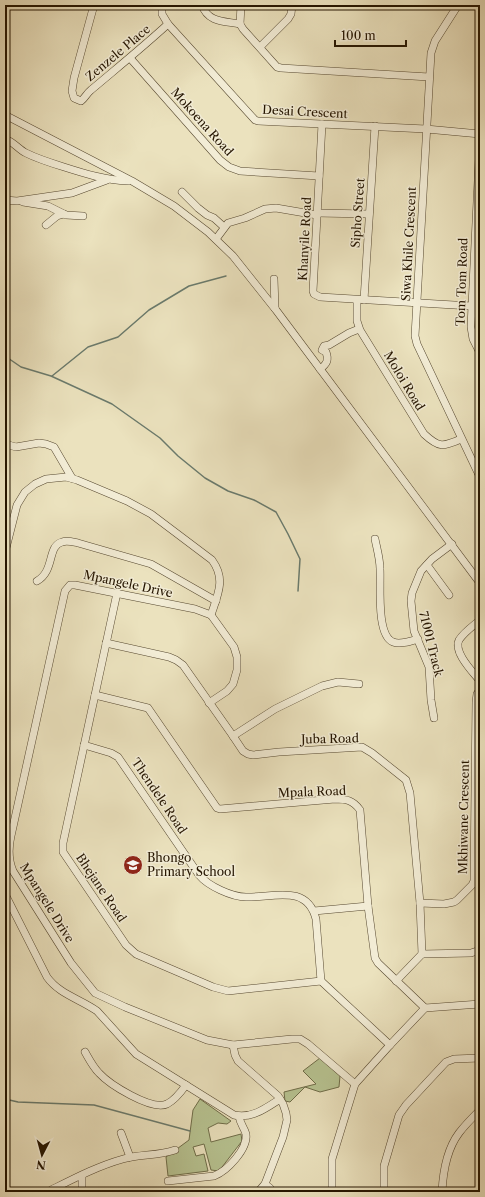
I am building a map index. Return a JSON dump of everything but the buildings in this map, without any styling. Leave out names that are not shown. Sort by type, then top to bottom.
[{"type":"street","name":"Zenzele Place","points":[[94,5],[74,78],[72,91],[74,98],[81,101],[89,91],[130,58],[168,24]]},
{"type":"street","name":"Desai Crescent","points":[[162,5],[162,14],[168,24],[255,120],[426,129],[480,134]]},
{"type":"street","points":[[202,5],[211,18],[240,24]]},
{"type":"street","points":[[241,5],[240,24],[246,34],[260,47],[277,67],[284,69],[429,77]]},
{"type":"street","points":[[260,47],[288,19],[291,14],[292,5]]},
{"type":"street","name":"Siwa Khile Crescent","points":[[458,5],[433,45],[429,77],[415,336],[417,344],[480,477]]},
{"type":"street","name":"Mokoena Road","points":[[130,58],[220,160],[229,167],[240,171],[319,176]]},
{"type":"street","points":[[5,115],[132,181],[174,206],[216,239],[233,256],[275,308],[480,583]]},
{"type":"street","name":"Khanyile Road","points":[[322,124],[314,294],[320,297],[471,306]]},
{"type":"street","name":"Sipho Street","points":[[361,300],[375,126]]},
{"type":"street","points":[[5,139],[13,142],[24,153],[86,174],[108,180],[132,181]]},
{"type":"street","name":"Tom Tom Road","points":[[480,139],[477,270],[471,306],[471,332],[480,352]]},
{"type":"street","points":[[17,201],[77,192],[108,180]]},
{"type":"street","points":[[182,192],[206,215],[214,218],[224,227]]},
{"type":"street","points":[[5,200],[48,206],[64,214],[71,216],[83,216]]},
{"type":"street","points":[[216,239],[228,223],[270,208],[317,214],[369,214]]},
{"type":"street","points":[[46,225],[57,216],[64,214]]},
{"type":"street","points":[[274,279],[275,308]]},
{"type":"street","name":"Moloi Road","points":[[361,300],[356,315],[359,329],[424,434],[433,442],[442,446],[461,439]]},
{"type":"street","points":[[320,369],[326,365],[328,358],[326,352],[322,350],[324,346],[329,345],[349,332],[359,329]]},
{"type":"street","points":[[5,444],[16,447],[39,443],[54,447],[72,478]]},
{"type":"street","points":[[5,552],[17,504],[25,492],[35,484],[46,479],[56,477],[72,478],[127,501],[151,514],[212,560],[218,568],[219,591],[211,615],[236,652],[237,670],[230,689],[209,703]]},
{"type":"street","points":[[375,539],[380,569],[380,602],[386,635],[389,640],[396,643],[418,639]]},
{"type":"street","points":[[37,581],[46,574],[56,545],[67,541],[151,564],[216,601]]},
{"type":"street","name":"71001 Track","points":[[434,718],[431,700],[429,667],[412,624],[411,601],[420,571],[452,544]]},
{"type":"street","points":[[427,565],[449,595]]},
{"type":"street","name":"Mpangele Drive","points":[[211,615],[195,609],[75,584],[70,585],[65,591],[11,836],[8,855],[10,864],[71,963],[95,993],[129,1009],[207,1040],[233,1045],[292,1038],[300,1040],[308,1044],[355,1084]]},
{"type":"street","name":"Bhejane Road","points":[[117,593],[63,843],[63,852],[129,949],[136,954],[213,987],[228,991],[321,981]]},
{"type":"street","points":[[480,620],[458,641],[459,653],[480,681]]},
{"type":"street","name":"Juba Road","points":[[106,644],[176,660],[184,664],[232,736],[243,751],[248,754],[253,755],[362,747],[401,775],[406,780],[410,793],[420,903],[422,954]]},
{"type":"street","points":[[232,736],[275,709],[322,686],[338,682],[359,684]]},
{"type":"street","name":"Mkhiwane Crescent","points":[[420,903],[444,904],[458,900],[474,881],[476,702],[477,694],[480,690]]},
{"type":"street","name":"Mpala Road","points":[[95,695],[148,708],[220,809],[335,799],[348,799],[353,802],[360,810],[368,906],[375,958],[378,963],[425,1008]]},
{"type":"street","name":"Thendele Road","points":[[84,745],[111,752],[118,757],[199,876],[207,883],[242,897],[291,894],[300,897],[308,903],[314,911]]},
{"type":"street","points":[[5,894],[52,984],[62,992],[97,1011],[136,1054],[228,1112],[239,1116],[251,1115],[262,1111],[280,1100]]},
{"type":"street","points":[[368,906],[314,911],[321,981],[390,1045]]},
{"type":"street","points":[[396,981],[422,954],[471,953],[480,950]]},
{"type":"street","points":[[332,1192],[332,1159],[355,1084],[425,1008],[480,1004]]},
{"type":"street","points":[[233,1045],[238,1061],[280,1100],[286,1113],[286,1129],[265,1184],[258,1192]]},
{"type":"street","points":[[85,1052],[97,1071],[104,1078],[120,1089],[155,1105],[166,1104],[174,1100],[186,1085]]},
{"type":"street","points":[[384,1192],[384,1166],[396,1124],[403,1109],[446,1062],[454,1058],[480,1058]]},
{"type":"street","points":[[442,1192],[448,1154],[460,1132],[480,1110]]},
{"type":"street","points":[[168,1181],[214,1176],[231,1164],[245,1142],[246,1137],[240,1123],[239,1116]]},
{"type":"street","points":[[121,1133],[130,1157]]},
{"type":"street","points":[[52,1190],[101,1166],[130,1157],[166,1153],[175,1150]]},
{"type":"street","points":[[82,1176],[82,1192]]},
{"type":"street","points":[[265,1184],[270,1188],[271,1192]]},
{"type":"green space","points":[[320,1058],[340,1076],[339,1087],[320,1092],[305,1087],[290,1102],[285,1101],[284,1092],[316,1084],[303,1071]]},
{"type":"green space","points":[[200,1099],[231,1121],[227,1124],[218,1123],[208,1128],[211,1142],[241,1134],[242,1141],[219,1171],[211,1170],[204,1144],[193,1147],[196,1156],[204,1154],[208,1171],[168,1176],[166,1157],[189,1140],[193,1110]]},
{"type":"waterway","points":[[52,376],[88,347],[118,337],[149,310],[189,286],[226,276]]},
{"type":"waterway","points":[[5,356],[21,367],[51,376],[112,404],[160,438],[178,456],[205,478],[228,491],[254,500],[276,512],[300,559],[298,591]]},
{"type":"waterway","points":[[5,1099],[18,1102],[94,1105],[190,1131]]},
{"type":"place","name":"Bhongo Primary School","points":[[133,865]]}]
